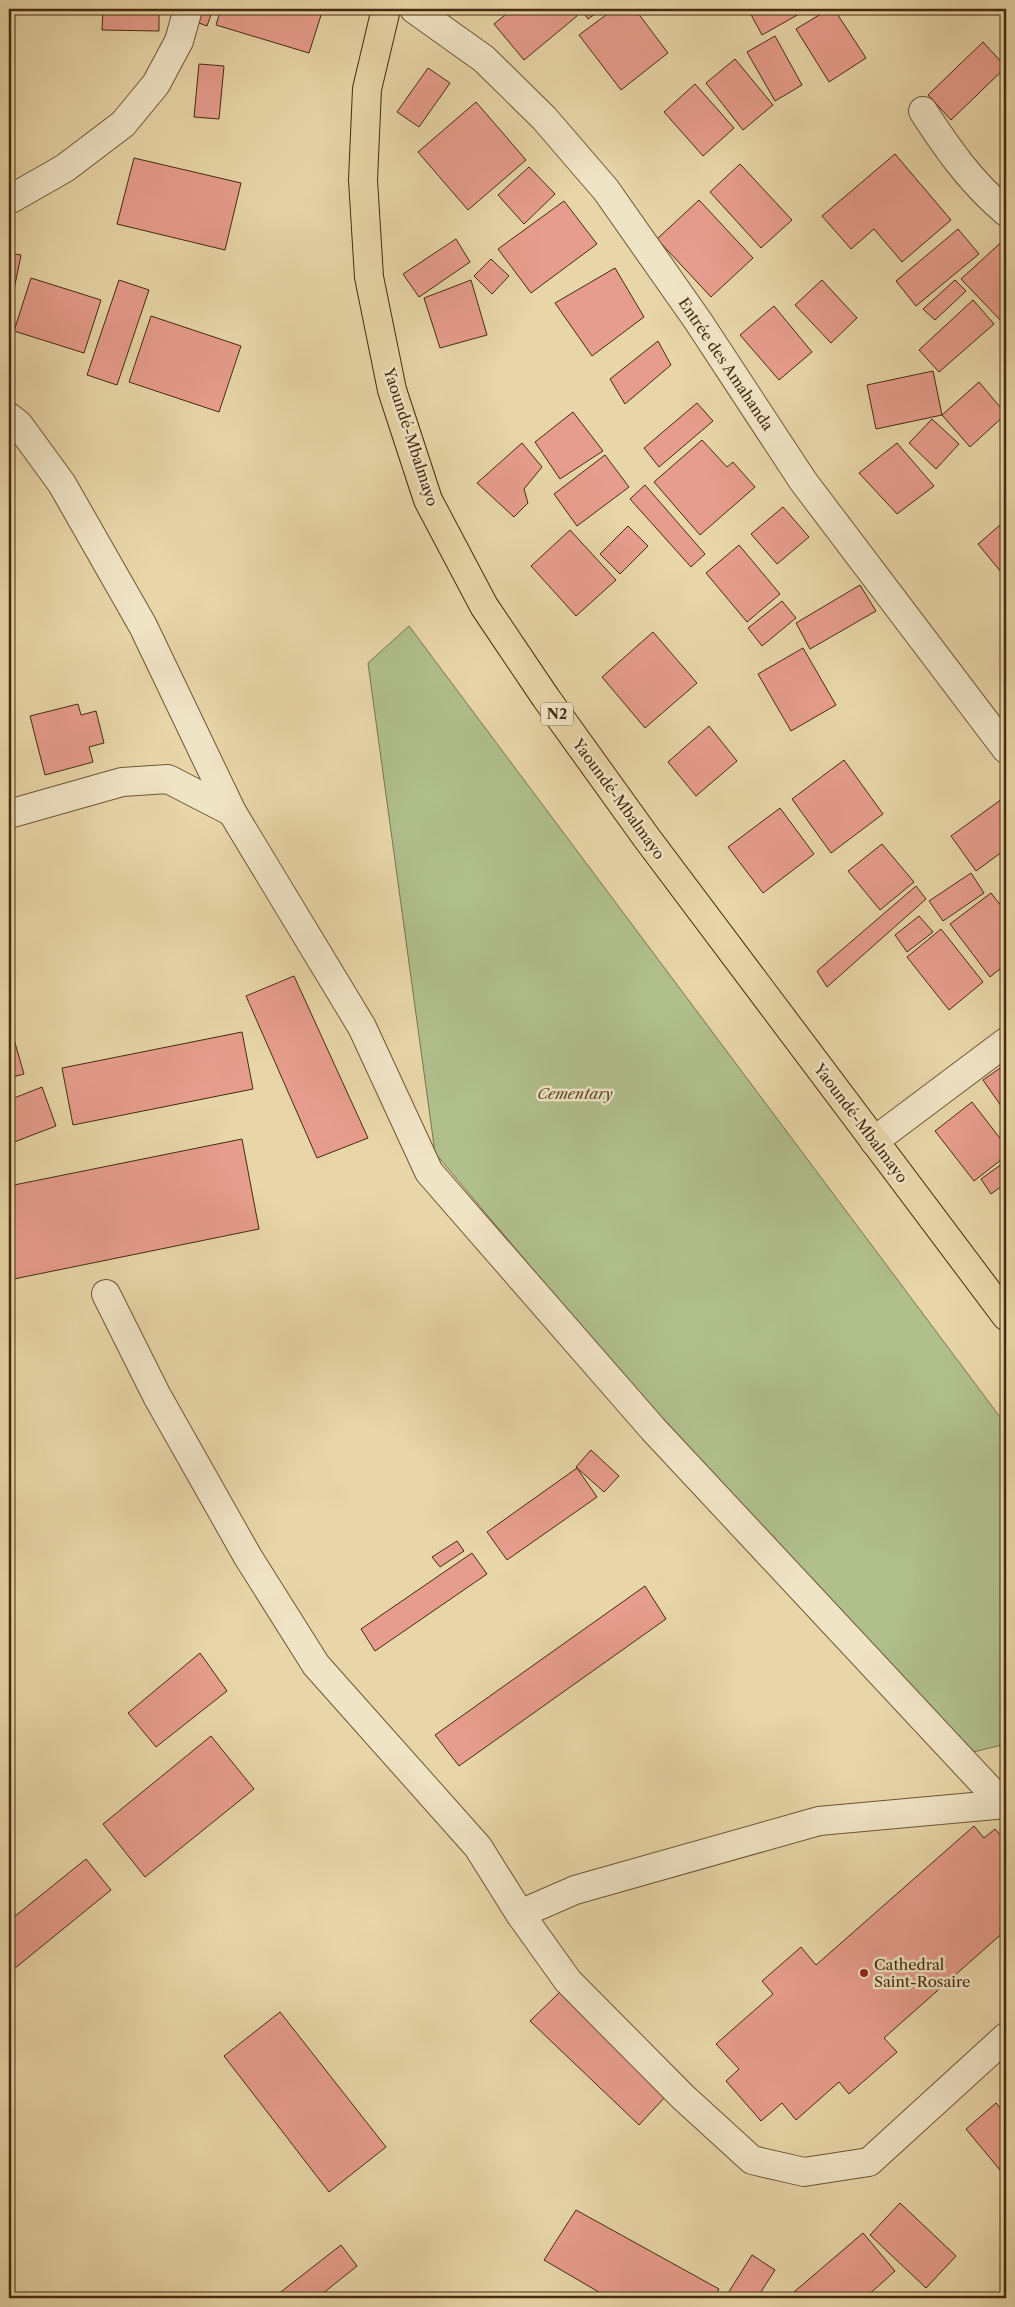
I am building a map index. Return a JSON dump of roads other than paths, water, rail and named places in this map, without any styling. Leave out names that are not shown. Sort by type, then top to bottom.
[{"type":"highway","name":"Yaoundé-Mbalmayo","points":[[386,9],[367,89],[363,180],[369,278],[392,390],[428,500],[484,606],[546,698],[646,837],[1006,1316]]},
{"type":"street","points":[[9,200],[65,168],[123,124],[156,84],[179,41],[188,9]]},
{"type":"street","name":"Entrée des Amahanda","points":[[414,9],[484,59],[544,118],[606,190],[698,321],[803,481],[1006,749]]},
{"type":"street","points":[[923,111],[957,163],[991,200],[1006,212]]},
{"type":"street","points":[[9,417],[19,425],[62,484],[143,626],[232,812],[362,1027],[430,1172],[653,1429],[1005,1804]]},
{"type":"street","points":[[9,814],[122,782],[168,779],[232,812]]},
{"type":"street","points":[[874,1141],[1006,1042]]},
{"type":"street","points":[[106,1294],[157,1396],[248,1556],[316,1665],[478,1847],[520,1914],[568,1981],[683,2097],[752,2160],[804,2172],[869,2162],[1006,2037]]},
{"type":"street","points":[[520,1914],[575,1890],[819,1821],[1005,1804]]},
{"type":"place","name":"Cathedral Saint-Rosaire","points":[[864,1973]]},
{"type":"park label","name":"Cementary","points":[[575,1093]]}]
